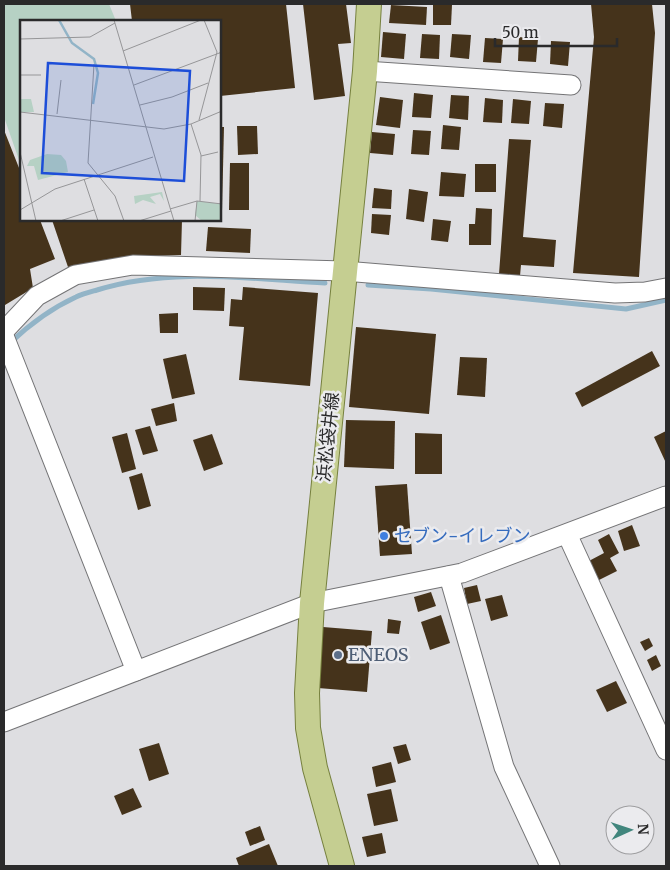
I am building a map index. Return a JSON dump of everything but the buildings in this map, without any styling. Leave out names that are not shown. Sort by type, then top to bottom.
[{"type":"main road","name":"浜松袋井線","points":[[342,866],[315,768],[308,728],[307,693],[312,603],[365,71],[369,4]]},
{"type":"street","points":[[365,71],[571,85]]},
{"type":"street","points":[[4,331],[37,296],[75,275],[132,265],[344,271],[614,293],[645,292],[666,288]]},
{"type":"street","points":[[4,336],[136,671]]},
{"type":"street","points":[[4,722],[312,603],[462,573],[666,496]]},
{"type":"street","points":[[567,534],[666,750]]},
{"type":"street","points":[[449,576],[504,767],[550,866]]},
{"type":"green space","points":[[4,4],[109,4],[116,20],[20,20],[19,160],[4,117]]},
{"type":"waterway","points":[[10,343],[41,317],[67,301],[86,293],[125,283],[153,279],[210,276],[325,283]]},
{"type":"waterway","points":[[368,285],[431,289],[626,309],[666,300]]},
{"type":"place","name":"セブン-イレブン","points":[[384,536]]},
{"type":"place","name":"ENEOS","points":[[338,655]]}]
